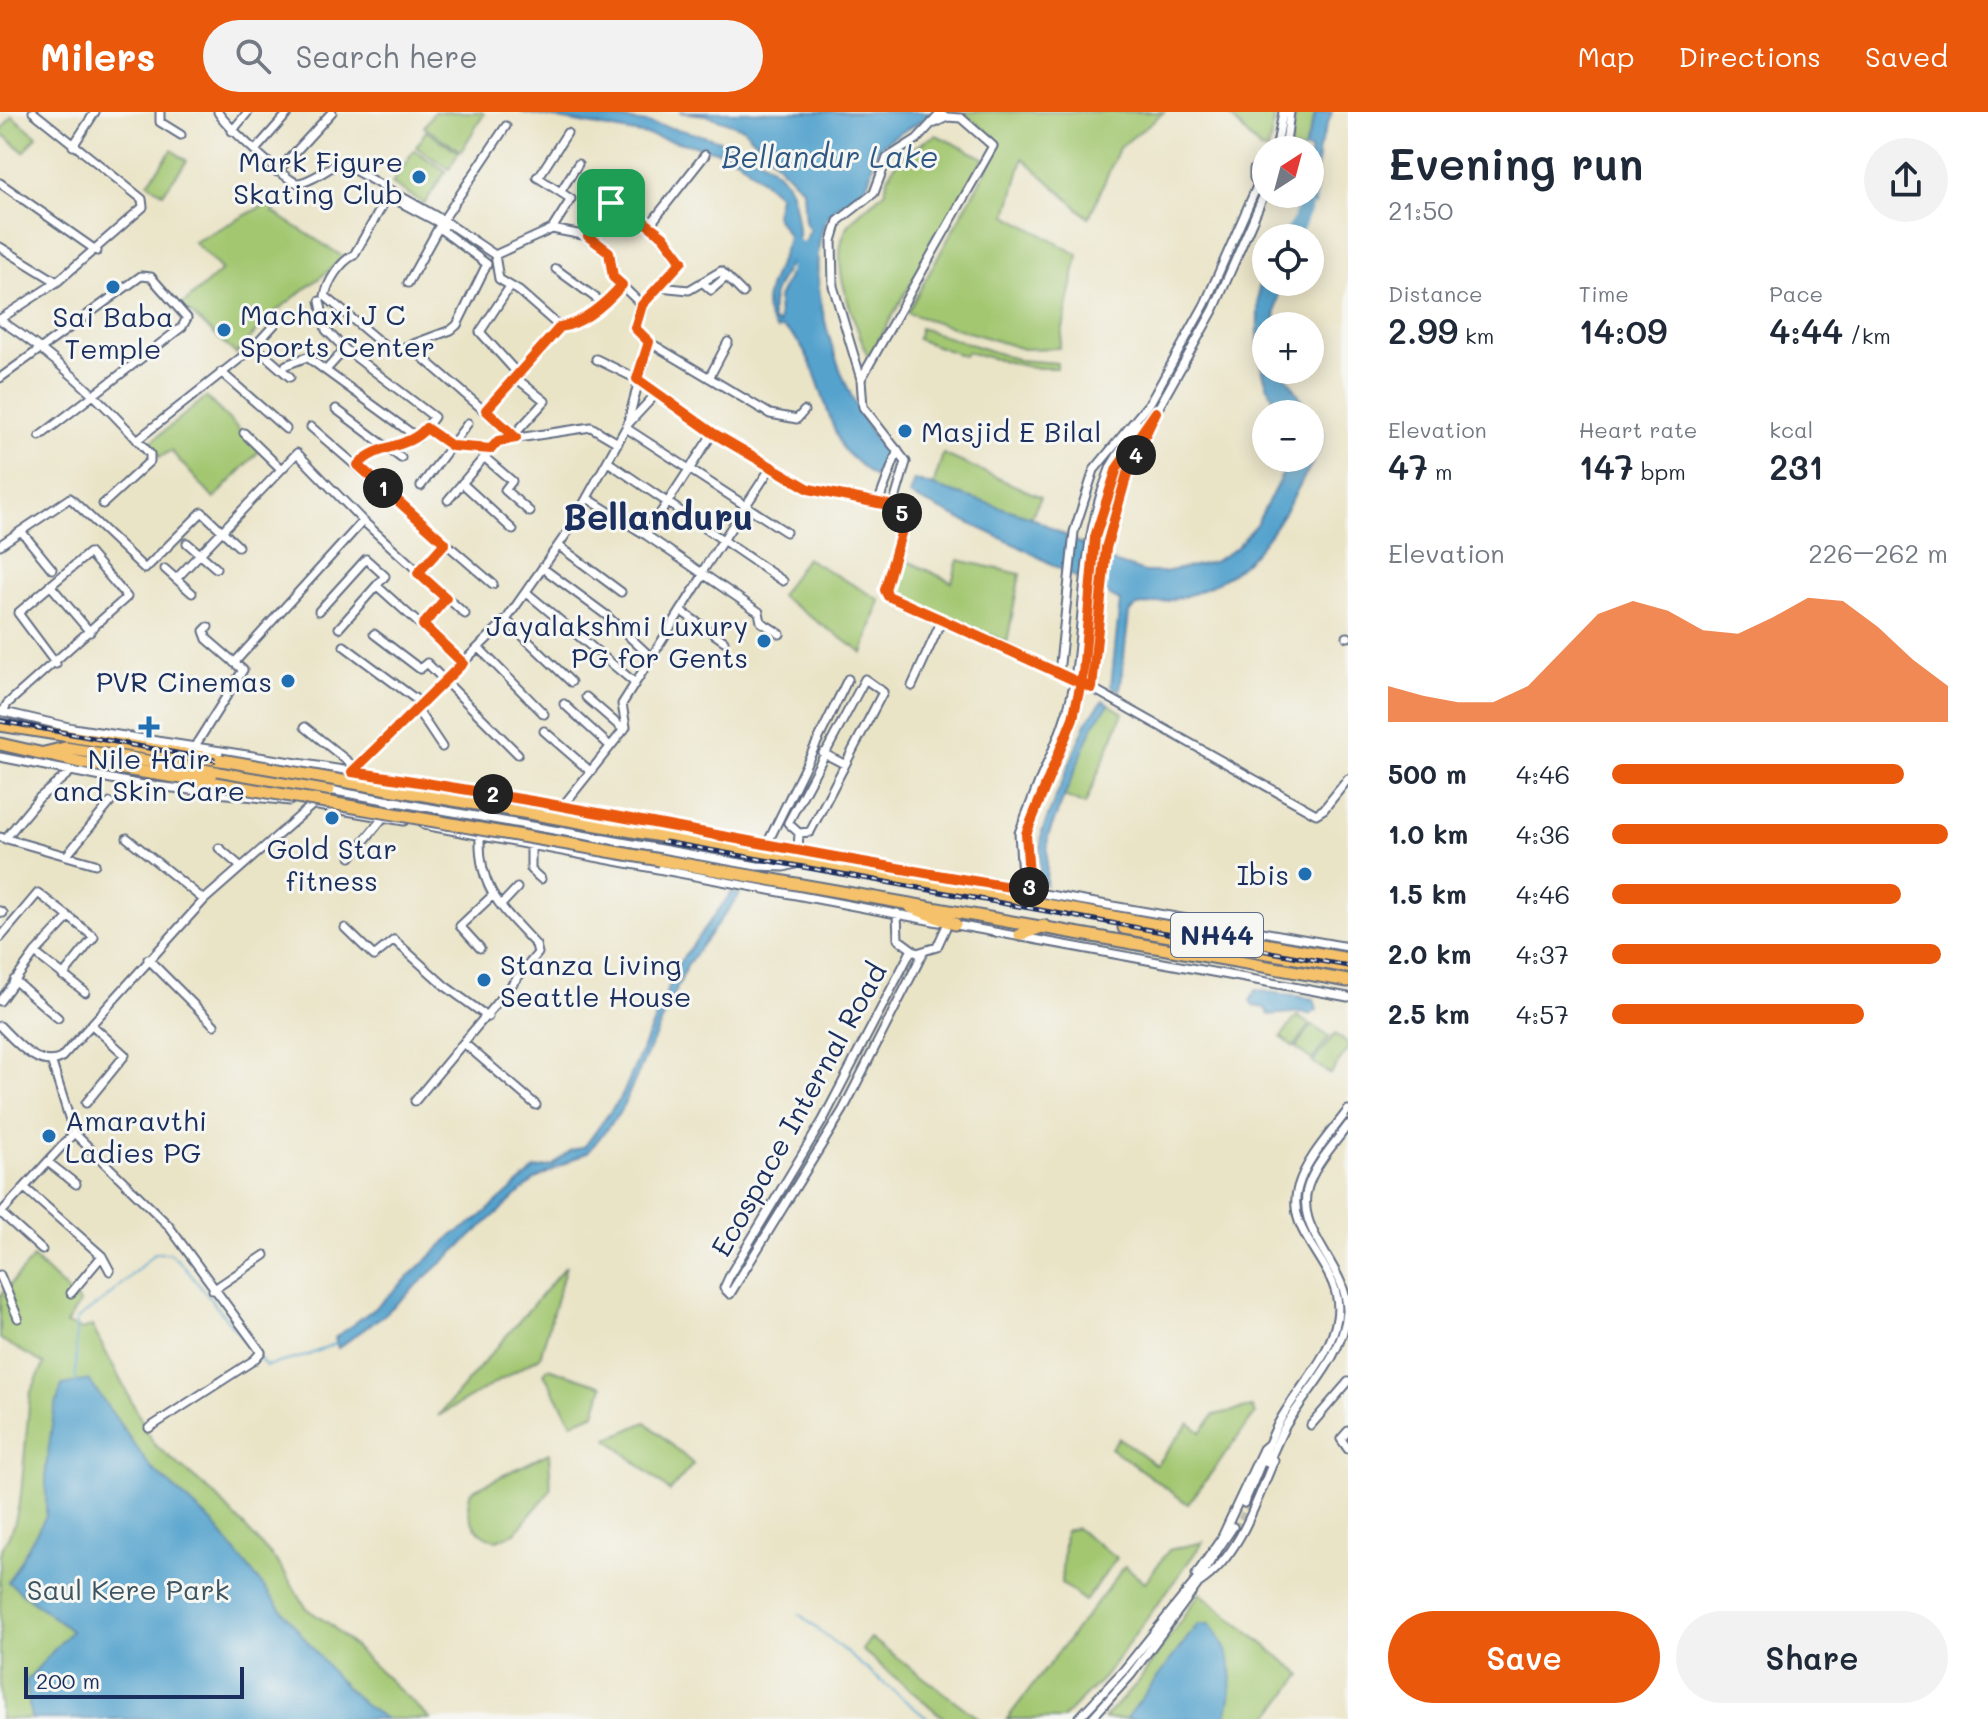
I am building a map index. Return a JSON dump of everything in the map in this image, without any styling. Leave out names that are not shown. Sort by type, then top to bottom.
[{"type":"highway","name":"NH44","points":[[0,725],[66,732],[806,862],[942,881],[1061,910],[1348,959]]},
{"type":"highway","name":"NH44","points":[[0,744],[40,754],[660,860],[849,898],[899,900],[1348,981]]},
{"type":"highway","points":[[40,754],[65,748],[329,790]]},
{"type":"highway","points":[[899,900],[915,910],[952,924]]},
{"type":"highway","points":[[1061,910],[1086,922],[1348,967]]},
{"type":"highway","points":[[1020,935],[1045,926]]},
{"type":"street","points":[[33,112],[142,199],[143,208],[97,251],[57,282],[0,319],[43,347],[93,393],[150,454],[150,461],[103,504]]},
{"type":"street","points":[[73,146],[95,112]]},
{"type":"street","points":[[160,112],[160,122],[181,135]]},
{"type":"street","points":[[218,112],[232,131],[257,148],[287,180],[302,183],[339,163],[495,255]]},
{"type":"street","points":[[232,131],[248,112]]},
{"type":"street","points":[[257,148],[289,112]]},
{"type":"street","points":[[277,172],[332,112]]},
{"type":"street","points":[[933,124],[942,112]]},
{"type":"street","points":[[1279,136],[1283,112]]},
{"type":"street","points":[[1287,136],[1290,112]]},
{"type":"street","points":[[861,379],[993,146],[961,118],[947,117],[933,124],[887,158],[874,193],[853,208],[835,229],[831,264],[833,286],[861,379],[863,407],[869,419],[906,462],[895,502]]},
{"type":"street","points":[[408,283],[506,126]]},
{"type":"street","points":[[495,255],[552,229],[571,199],[537,177],[567,133]]},
{"type":"street","points":[[649,226],[705,155]]},
{"type":"street","points":[[561,191],[578,164]]},
{"type":"street","points":[[0,183],[97,251]]},
{"type":"street","points":[[388,196],[443,223],[443,231],[487,264],[457,325],[451,330],[397,350],[388,349],[325,296],[327,286],[346,259],[354,255],[388,196]]},
{"type":"street","points":[[588,236],[614,201],[649,226],[674,247],[682,261],[642,305],[635,328],[649,342],[770,414],[797,419],[804,411]]},
{"type":"street","points":[[1026,890],[1026,834],[1042,784],[1073,718],[1083,674],[1095,537],[1111,466],[1205,304],[1253,208]]},
{"type":"street","points":[[1096,690],[1106,548],[1127,474],[1156,412],[1214,309],[1255,208]]},
{"type":"street","points":[[552,229],[588,236],[609,252],[613,277],[642,305]]},
{"type":"street","points":[[0,247],[57,282]]},
{"type":"street","points":[[495,255],[495,271],[509,288],[519,291],[560,327]]},
{"type":"street","points":[[556,269],[604,304]]},
{"type":"street","points":[[659,287],[681,292],[721,271],[743,293]]},
{"type":"street","points":[[0,378],[141,276],[151,277],[187,321],[40,436]]},
{"type":"street","points":[[486,410],[560,327],[569,326],[604,304],[622,285]]},
{"type":"street","points":[[509,288],[480,332],[518,376],[545,401],[515,437]]},
{"type":"street","points":[[320,301],[326,330],[345,349],[434,417],[418,438],[408,444],[372,452],[358,465]]},
{"type":"street","points":[[137,440],[252,349],[275,324]]},
{"type":"street","points":[[627,426],[649,342]]},
{"type":"street","points":[[709,378],[728,342]]},
{"type":"street","points":[[252,349],[290,377]]},
{"type":"street","points":[[326,370],[345,349]]},
{"type":"street","points":[[415,351],[515,437]]},
{"type":"street","points":[[286,365],[301,356],[326,370],[418,438]]},
{"type":"street","points":[[596,359],[637,379],[713,433],[809,489],[895,502],[904,523],[885,590],[888,596],[1118,701],[1316,814],[1324,809],[1348,779]]},
{"type":"street","points":[[221,372],[286,429]]},
{"type":"street","points":[[52,1063],[69,1051],[148,959],[204,900],[311,804],[354,770],[506,620],[559,546],[627,426],[656,394]]},
{"type":"street","points":[[1059,673],[1074,532],[1094,470],[1151,401]]},
{"type":"street","points":[[336,409],[401,458]]},
{"type":"street","points":[[1104,495],[1117,468],[1156,412]]},
{"type":"street","points":[[421,486],[468,423]]},
{"type":"street","points":[[627,426],[786,532]]},
{"type":"street","points":[[311,427],[493,584]]},
{"type":"street","points":[[448,500],[498,441],[591,427],[618,443]]},
{"type":"street","points":[[426,428],[452,446],[491,449]]},
{"type":"street","points":[[244,433],[280,468]]},
{"type":"street","points":[[646,535],[713,433]]},
{"type":"street","points":[[878,499],[898,450]]},
{"type":"street","points":[[176,579],[297,453],[363,521],[465,614]]},
{"type":"street","points":[[484,457],[512,481],[505,490],[530,512]]},
{"type":"street","points":[[608,462],[783,581]]},
{"type":"street","points":[[562,807],[624,730],[626,723],[622,704],[770,469]]},
{"type":"street","points":[[462,483],[513,530]]},
{"type":"street","points":[[587,498],[759,612],[761,622],[780,634]]},
{"type":"street","points":[[0,545],[67,499],[73,499],[146,569],[202,512],[238,546]]},
{"type":"street","points":[[234,663],[363,521]]},
{"type":"street","points":[[21,531],[52,569]]},
{"type":"street","points":[[187,543],[216,568]]},
{"type":"street","points":[[418,573],[445,543]]},
{"type":"street","points":[[559,546],[621,592]]},
{"type":"street","points":[[56,664],[18,614],[89,553],[127,597],[56,664],[7,704],[2,712],[66,732],[195,746],[354,770],[798,849],[942,881],[1026,890],[1348,947]]},
{"type":"street","points":[[319,611],[366,559],[385,576],[339,628]]},
{"type":"street","points":[[165,569],[192,593]]},
{"type":"street","points":[[544,569],[606,615],[652,658]]},
{"type":"street","points":[[50,585],[90,632]]},
{"type":"street","points":[[377,586],[463,663]]},
{"type":"street","points":[[527,593],[635,683]]},
{"type":"street","points":[[423,625],[446,598]]},
{"type":"street","points":[[681,611],[724,641]]},
{"type":"street","points":[[506,620],[571,682]]},
{"type":"street","points":[[912,686],[942,620]]},
{"type":"street","points":[[195,746],[243,670],[207,639],[204,631],[208,627]]},
{"type":"street","points":[[374,634],[420,669],[427,663],[518,754]]},
{"type":"street","points":[[344,646],[418,705],[442,747]]},
{"type":"street","points":[[479,648],[544,714]]},
{"type":"street","points":[[767,844],[848,679]]},
{"type":"street","points":[[865,679],[883,692],[810,832],[799,833],[788,823],[823,753],[865,679]]},
{"type":"street","points":[[586,697],[624,730]]},
{"type":"street","points":[[564,704],[610,746]]},
{"type":"street","points":[[305,727],[354,770]]},
{"type":"street","points":[[544,731],[590,771]]},
{"type":"street","points":[[823,753],[844,764]]},
{"type":"street","points":[[2,761],[69,773],[311,804],[381,820],[849,898],[897,913],[952,924],[1348,997]]},
{"type":"street","points":[[69,773],[39,798],[2,838],[95,864]]},
{"type":"street","points":[[351,857],[413,781]]},
{"type":"street","points":[[329,790],[757,866],[784,867],[806,862]]},
{"type":"street","points":[[67,855],[110,803]]},
{"type":"street","points":[[798,849],[799,833]]},
{"type":"street","points":[[415,1101],[488,1017],[538,953],[536,945],[492,896],[483,874],[480,835]]},
{"type":"street","points":[[127,838],[204,900]]},
{"type":"street","points":[[531,846],[531,870],[541,879]]},
{"type":"street","points":[[219,848],[240,866]]},
{"type":"street","points":[[501,905],[517,888]]},
{"type":"street","points":[[0,938],[38,893],[94,937],[63,976]]},
{"type":"street","points":[[480,948],[460,926],[492,896]]},
{"type":"street","name":"Ecospace Internal Road","points":[[897,913],[898,939],[911,951],[923,953],[937,947],[952,924]]},
{"type":"street","points":[[0,1001],[35,953],[69,917]]},
{"type":"street","points":[[345,928],[374,956],[394,940],[445,986],[488,1017]]},
{"type":"street","name":"Ecospace Internal Road","points":[[727,1291],[743,1251],[823,1120],[911,951]]},
{"type":"street","points":[[35,953],[85,992]]},
{"type":"street","name":"Ecospace Internal Road","points":[[735,1276],[752,1257],[834,1126],[923,953]]},
{"type":"street","points":[[148,959],[214,1025]]},
{"type":"street","points":[[14,980],[58,1018]]},
{"type":"street","points":[[86,1103],[125,1055],[92,1025]]},
{"type":"street","points":[[0,1026],[31,1053],[52,1063],[74,1133],[168,1225],[258,1356],[149,1428]]},
{"type":"street","points":[[465,1044],[536,1105]]},
{"type":"street","points":[[1194,1583],[1215,1572],[1237,1541],[1271,1469],[1279,1423],[1323,1358],[1337,1321],[1335,1287],[1300,1225],[1296,1201],[1306,1168],[1348,1110]]},
{"type":"street","points":[[823,1120],[834,1126]]},
{"type":"street","points":[[1246,1504],[1273,1446],[1330,1361],[1345,1324],[1343,1280],[1308,1218],[1306,1192],[1317,1168],[1348,1125]]},
{"type":"street","points":[[42,1250],[0,1213],[26,1189],[74,1133]]},
{"type":"street","points":[[49,1163],[76,1184]]},
{"type":"street","points":[[26,1189],[102,1256],[110,1271]]},
{"type":"street","points":[[780,1192],[790,1198]]},
{"type":"street","points":[[743,1251],[752,1257]]},
{"type":"street","points":[[213,1290],[265,1255]]},
{"type":"street","points":[[71,1293],[102,1256]]},
{"type":"street","points":[[0,1275],[18,1318]]},
{"type":"street","points":[[1311,1425],[1348,1382]]},
{"type":"street","points":[[1348,1431],[1341,1439],[1348,1449]]},
{"type":"street","points":[[1091,1719],[1131,1675],[1194,1583],[1221,1539],[1263,1449],[1273,1446]]},
{"type":"street","points":[[1078,1719],[1124,1670],[1235,1528]]},
{"type":"green space","points":[[434,112],[484,114],[461,151],[424,127]]},
{"type":"green space","points":[[966,112],[1164,112],[1119,148],[1089,218],[1023,158],[1007,215],[1078,255],[1059,348],[1023,349],[907,313],[993,158],[996,138],[965,115]]},
{"type":"green space","points":[[1233,112],[1276,112],[1271,136],[1252,136],[1252,140],[1229,115]]},
{"type":"green space","points":[[1296,112],[1316,112],[1308,136],[1292,136]]},
{"type":"green space","points":[[12,116],[37,136],[24,152],[0,132]]},
{"type":"green space","points":[[426,131],[459,152],[449,169],[416,147]]},
{"type":"green space","points":[[936,135],[984,158],[868,358],[844,288],[840,252],[844,235],[852,221],[885,192],[896,163]]},
{"type":"green space","points":[[172,150],[187,161],[163,193],[148,183]]},
{"type":"green space","name":"Mark Figure Skating Club","points":[[414,150],[446,171],[424,204],[392,183]]},
{"type":"green space","points":[[267,204],[275,209],[273,212],[345,258],[270,316],[236,354],[182,305],[222,270],[194,242]]},
{"type":"green space","points":[[920,328],[1019,360],[1057,363],[1057,368],[1033,368],[966,352],[964,356],[917,339]]},
{"type":"green space","points":[[206,397],[260,450],[214,499],[171,451],[160,457],[151,442]]},
{"type":"green space","points":[[943,454],[1041,497],[1031,517],[933,486]]},
{"type":"green space","points":[[806,558],[880,600],[863,653],[780,596]]},
{"type":"green space","points":[[901,558],[952,582],[958,560],[1020,574],[1007,642],[889,593]]},
{"type":"green space","points":[[1109,704],[1123,713],[1085,805],[1064,796],[1094,724]]},
{"type":"green space","points":[[1297,1016],[1310,1025],[1294,1047],[1281,1037]]},
{"type":"green space","points":[[1312,1025],[1329,1037],[1312,1060],[1296,1048]]},
{"type":"green space","points":[[1335,1034],[1348,1044],[1348,1050],[1330,1074],[1313,1062]]},
{"type":"green space","name":"Saul Kere Park","points":[[33,1258],[80,1303],[66,1324],[83,1330],[92,1326],[154,1444],[217,1497],[279,1564],[307,1609],[331,1625],[430,1719],[0,1719],[0,1553],[14,1525],[21,1495],[30,1394],[44,1364],[0,1339],[0,1296]]},
{"type":"green space","points":[[566,1266],[540,1357],[438,1416]]},
{"type":"green space","points":[[548,1368],[603,1386],[595,1413],[572,1423],[544,1374]]},
{"type":"green space","points":[[1252,1407],[1255,1414],[1188,1504],[1111,1448],[1119,1438],[1156,1465],[1189,1423],[1201,1432],[1214,1415]]},
{"type":"green space","points":[[646,1422],[693,1464],[670,1491],[608,1439]]},
{"type":"green space","points":[[549,1453],[551,1490],[515,1533],[497,1540],[482,1534],[470,1515],[471,1491]]},
{"type":"green space","points":[[1076,1528],[1117,1558],[1085,1601],[1061,1583],[1065,1531]]},
{"type":"green space","points":[[1203,1542],[1104,1677],[1062,1719],[1007,1719],[1125,1566],[1145,1582],[1169,1550]]},
{"type":"green space","points":[[1200,1593],[1302,1675],[1267,1719],[1104,1719],[1139,1681]]},
{"type":"green space","points":[[871,1638],[979,1719],[945,1719],[862,1650]]},
{"type":"water","name":"Bellandur Lake","points":[[520,112],[584,115],[663,126],[738,148],[767,164],[789,187],[798,230],[794,254],[774,296],[773,321],[779,324],[778,298],[810,230],[805,222],[803,190],[743,128],[706,115],[679,112],[930,112],[880,147],[865,186],[838,206],[825,222],[819,248],[818,278],[831,344],[857,408],[888,456],[878,480],[842,447],[803,349],[794,337],[782,328],[777,330],[769,319],[767,296],[788,236],[775,215],[779,195],[738,159],[721,152]]},
{"type":"water","points":[[1316,112],[1332,112],[1323,136],[1308,136]]},
{"type":"water","points":[[1259,296],[1278,296],[1276,312],[1258,312]]},
{"type":"water","points":[[1267,384],[1291,384],[1302,400],[1275,400]]},
{"type":"water","points":[[1284,472],[1308,472],[1270,533],[1237,569],[1195,593],[1137,606],[1129,613],[1120,691],[1111,686],[1120,601],[1020,547],[909,495],[914,480],[1031,517],[1116,563],[1145,572],[1164,572],[1213,562],[1236,548],[1257,523]]},
{"type":"water","points":[[1103,700],[1109,704],[1094,724],[1048,836],[1046,885],[1039,880],[1042,831],[1087,721]]},
{"type":"water","points":[[732,892],[740,894],[688,964],[621,1111],[589,1151],[534,1180],[385,1314],[338,1348],[335,1338],[380,1304],[453,1235],[478,1219],[535,1169],[552,1166],[570,1151],[585,1146],[623,1094],[679,963]]},
{"type":"water","points":[[1256,990],[1314,999],[1317,1010],[1310,1015],[1302,1012],[1269,1015],[1265,1008],[1253,1006],[1250,1001]]},
{"type":"water","name":"Saul Kere Park","points":[[89,1380],[151,1468],[212,1522],[335,1676],[363,1704],[386,1719],[31,1719],[26,1681],[71,1631],[8,1582],[46,1516],[46,1467],[54,1411],[62,1385]]},
{"type":"water","points":[[1198,1624],[1209,1624],[1228,1657],[1232,1681],[1225,1719],[1126,1719]]},
{"type":"waterway","points":[[1298,224],[1304,208]]},
{"type":"waterway","points":[[796,274],[798,247]]},
{"type":"waterway","points":[[76,1383],[76,1320],[109,1296],[155,1253],[170,1253],[183,1265],[254,1353]]},
{"type":"waterway","points":[[259,1358],[266,1366],[306,1356],[336,1343]]},
{"type":"waterway","points":[[799,1614],[928,1719]]},
{"type":"tunnel","points":[[1237,1529],[1248,1504]]},
{"type":"railway","points":[[0,721],[1348,966]]},
{"type":"place","name":"Mark Figure Skating Club","points":[[419,177]]},
{"type":"place","name":"Sai Baba Temple","points":[[113,287]]},
{"type":"place","name":"Machaxi J C Sports Center","points":[[224,330]]},
{"type":"place","name":"Masjid E Bilal","points":[[905,431]]},
{"type":"place","name":"Jayalakshmi Luxury PG for Gents","points":[[764,641]]},
{"type":"place","name":"PVR Cinemas","points":[[288,681]]},
{"type":"place","name":"Nile Hair and Skin Care","points":[[149,727]]},
{"type":"place","name":"Gold Star fitness","points":[[332,818]]},
{"type":"place","name":"Ibis","points":[[1305,874]]},
{"type":"place","name":"Stanza Living Seattle House","points":[[484,980]]},
{"type":"place","name":"Amaravthi Ladies PG","points":[[49,1136]]},
{"type":"district","name":"Bellanduru","points":[[658,515]]},
{"type":"route","points":[[611,203],[588,236],[609,252],[611,272],[622,285],[604,304],[569,326],[560,327],[486,410],[516,438],[498,441],[491,449],[452,446],[426,428],[408,444],[372,452],[358,465],[445,543],[418,573],[446,598],[423,625],[463,663],[352,772],[485,792],[671,829],[1030,890],[1026,834],[1073,718],[1083,674],[1095,537],[1117,468],[1156,412],[1127,474],[1106,548],[1092,688],[1078,682],[942,620],[888,596],[885,590],[904,523],[902,513],[893,506],[809,489],[713,433],[637,379],[649,342],[635,328],[642,305],[682,261],[663,236],[619,203],[611,203]]}]
